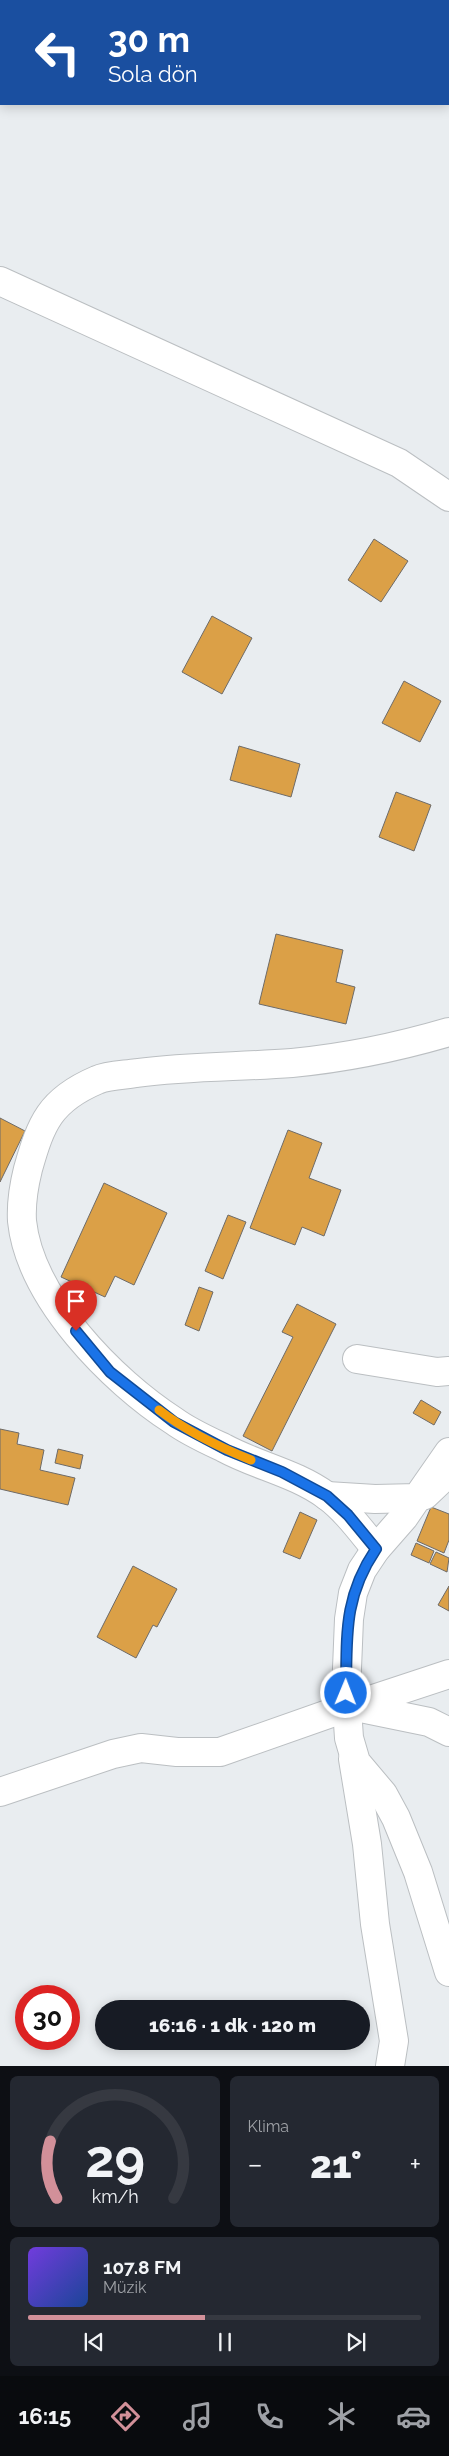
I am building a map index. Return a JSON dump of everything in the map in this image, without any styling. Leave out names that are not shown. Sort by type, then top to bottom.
[{"type":"street","points":[[0,281],[399,463],[449,497]]},
{"type":"street","points":[[376,1549],[348,1515],[327,1496],[282,1472],[227,1450],[174,1422],[110,1372],[64,1318],[34,1268],[22,1220],[24,1184],[44,1121],[61,1099],[99,1079],[167,1069],[291,1063],[337,1057],[444,1037]]},
{"type":"street","points":[[357,1359],[437,1372],[449,1371]]},
{"type":"street","points":[[390,2066],[394,2041],[375,1924],[367,1844],[349,1738],[347,1648],[353,1593],[362,1570],[376,1549],[404,1517],[449,1452]]},
{"type":"street","points":[[327,1496],[375,1499],[418,1498],[426,1495],[449,1472]]},
{"type":"street","points":[[0,1792],[113,1754],[141,1748],[177,1752],[220,1752],[449,1674]]},
{"type":"street","points":[[349,1707],[429,1722],[449,1732]]},
{"type":"street","points":[[349,1738],[356,1762],[383,1794],[396,1818],[418,1872],[449,1972]]},
{"type":"building","points":[[374,539],[408,561],[381,602],[348,580]]},
{"type":"building","points":[[212,616],[252,638],[222,694],[182,672]]},
{"type":"building","points":[[404,681],[441,701],[420,742],[382,723]]},
{"type":"building","points":[[239,746],[300,764],[291,797],[230,780]]},
{"type":"building","points":[[396,792],[431,805],[414,851],[379,837]]},
{"type":"building","points":[[276,934],[343,950],[336,982],[355,987],[346,1024],[259,1004]]},
{"type":"building","points":[[0,1118],[25,1131],[0,1182]]},
{"type":"building","points":[[288,1130],[322,1143],[309,1178],[341,1190],[324,1236],[302,1227],[295,1245],[250,1228]]},
{"type":"building","points":[[104,1183],[167,1213],[134,1285],[115,1276],[105,1297],[61,1277]]},
{"type":"building","points":[[228,1215],[246,1222],[223,1279],[205,1271]]},
{"type":"building","points":[[199,1287],[213,1292],[199,1331],[185,1325]]},
{"type":"building","points":[[297,1304],[336,1324],[272,1451],[243,1436],[293,1337],[282,1332]]},
{"type":"building","points":[[421,1400],[441,1412],[434,1425],[413,1413]]},
{"type":"building","points":[[0,1429],[19,1433],[17,1444],[44,1450],[40,1470],[75,1478],[68,1505],[0,1489]]},
{"type":"building","points":[[58,1449],[83,1455],[80,1469],[55,1463]]},
{"type":"building","points":[[431,1507],[449,1514],[449,1540],[444,1553],[417,1541]]},
{"type":"building","points":[[300,1512],[317,1520],[300,1559],[283,1552]]},
{"type":"building","points":[[416,1543],[434,1551],[429,1563],[411,1555]]},
{"type":"building","points":[[436,1552],[449,1558],[447,1572],[430,1564]]},
{"type":"building","points":[[133,1566],[177,1589],[157,1627],[153,1625],[136,1658],[97,1637]]},
{"type":"building","points":[[449,1586],[449,1611],[438,1605]]},
{"type":"slow traffic","points":[[159,1410],[174,1422],[227,1450],[251,1460]]},
{"type":"route","points":[[76,1331],[110,1372],[174,1422],[227,1450],[282,1472],[327,1496],[348,1515],[376,1549],[362,1570],[353,1593],[349,1619],[346,1693]]}]
